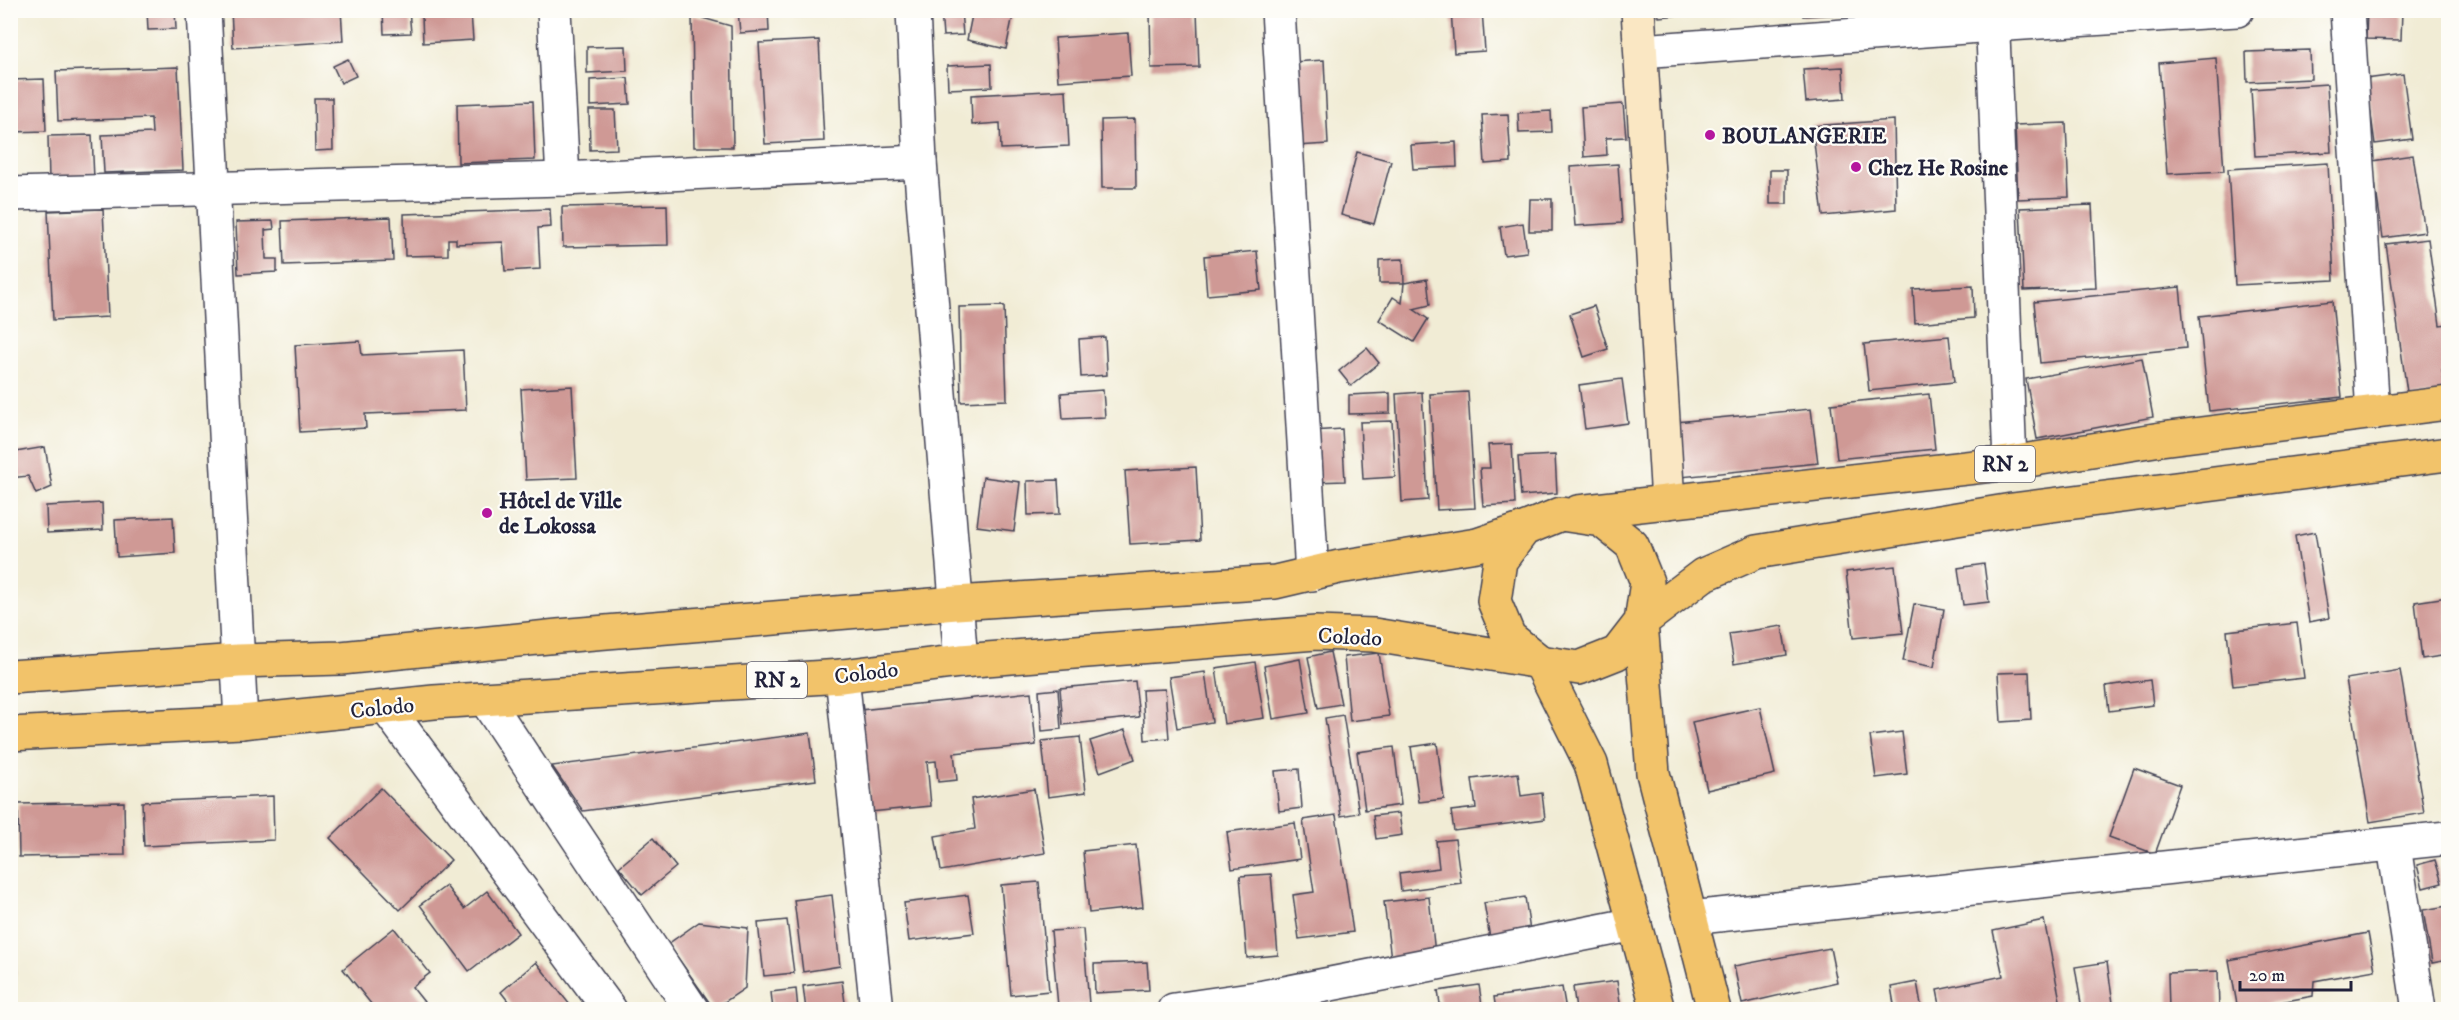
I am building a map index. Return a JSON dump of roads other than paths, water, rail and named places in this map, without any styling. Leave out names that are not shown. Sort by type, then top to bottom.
[{"type":"main road","points":[[1638,10],[1668,502]]},
{"type":"main road","name":"RN 2","points":[[1561,514],[2010,463],[2161,439],[2448,403]]},
{"type":"main road","name":"RN 2","points":[[1641,622],[1703,575],[1756,552],[2012,510],[2448,454]]},
{"type":"main road","points":[[10,677],[238,661],[341,658],[558,636],[956,603],[1275,582],[1339,567],[1477,545],[1561,514],[1601,520],[1632,544],[1647,582],[1641,622],[1653,773],[1714,1010]]},
{"type":"main road","points":[[1524,529],[1500,561],[1494,601],[1509,637],[1540,662],[1591,764],[1658,1010]]},
{"type":"main road","points":[[1540,662],[1579,668],[1608,657],[1617,653],[1641,622]]},
{"type":"main road","name":"Colodo","points":[[10,734],[241,722],[386,707],[842,676],[960,661],[1316,633],[1374,635],[1540,662]]},
{"type":"street","points":[[204,10],[241,722]]},
{"type":"street","points":[[554,10],[563,179]]},
{"type":"street","points":[[913,10],[920,162],[960,661]]},
{"type":"street","points":[[1278,10],[1312,574]]},
{"type":"street","points":[[1641,51],[1992,18],[2237,10]]},
{"type":"street","points":[[2347,10],[2373,413]]},
{"type":"street","points":[[1992,18],[2010,463]]},
{"type":"street","points":[[10,194],[563,179],[920,162]]},
{"type":"street","points":[[842,676],[877,1010]]},
{"type":"street","points":[[486,700],[692,1010]]},
{"type":"street","points":[[386,707],[610,1010]]},
{"type":"street","points":[[1690,918],[2394,846],[2448,838]]},
{"type":"street","points":[[2394,846],[2420,1010]]},
{"type":"street","points":[[1174,1010],[1265,1003],[1635,924]]},
{"type":"place","name":"BOULANGERIE","points":[[1710,135]]},
{"type":"place","name":"Chez He Rosine","points":[[1856,167]]},
{"type":"place","name":"Hôtel de Ville de Lokossa","points":[[487,513]]}]
